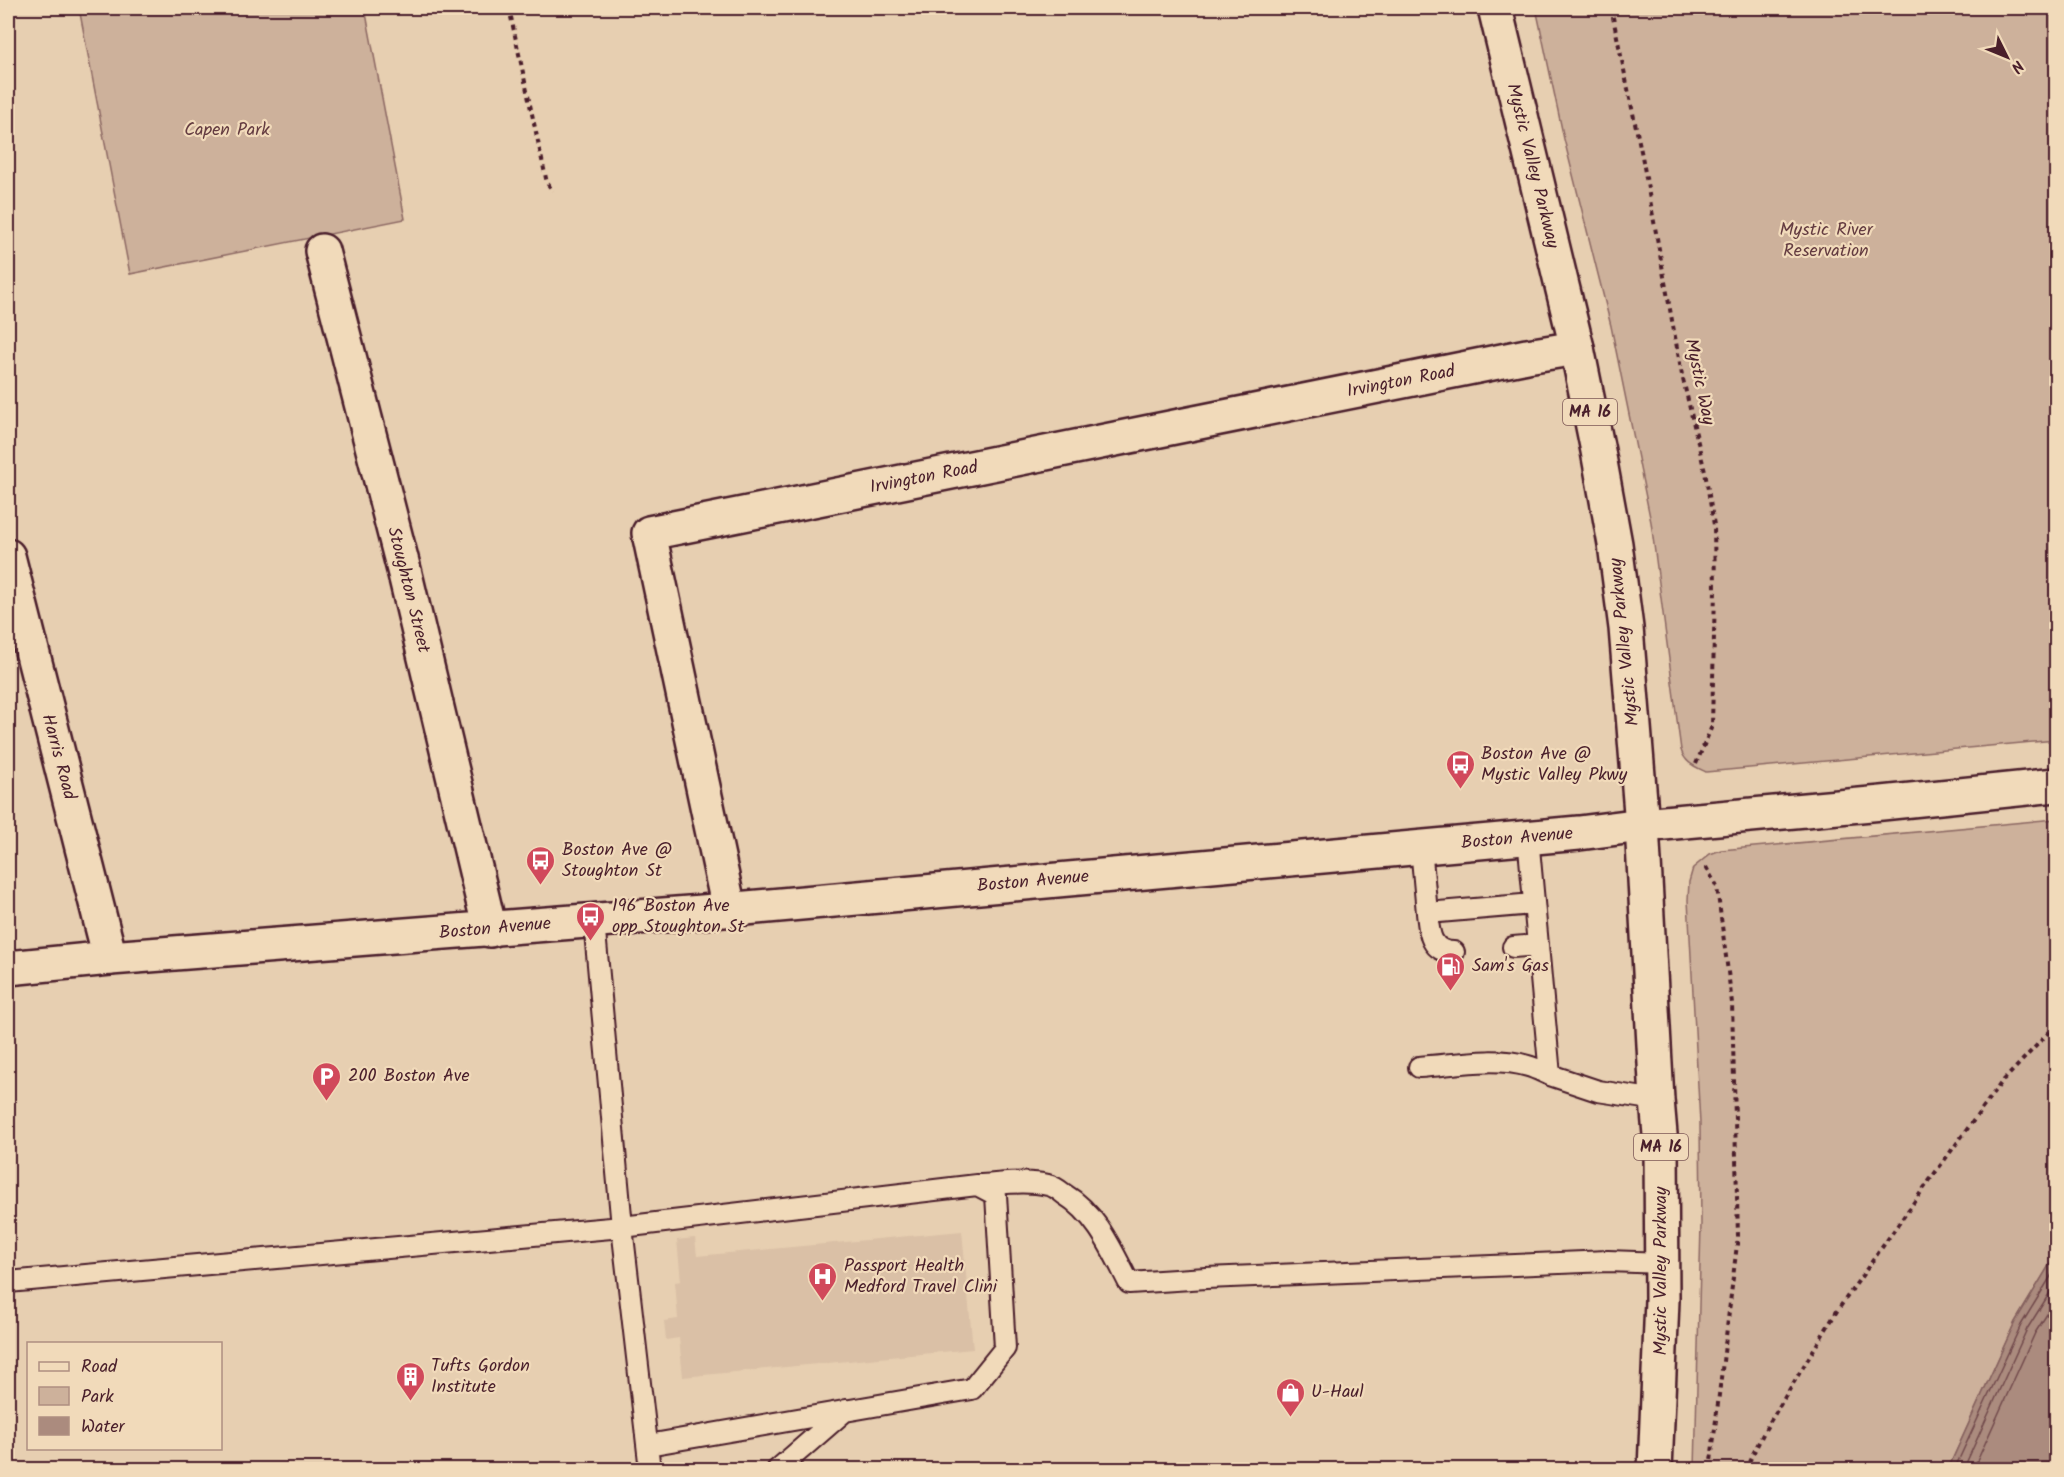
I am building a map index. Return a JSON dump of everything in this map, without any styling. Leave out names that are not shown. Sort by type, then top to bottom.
[{"type":"main road","name":"Mystic Valley Parkway","points":[[1496,8],[1577,348],[1616,555],[1627,639],[1642,825],[1661,1146],[1663,1263],[1655,1470]]},
{"type":"main road","name":"Stoughton Street","points":[[322,251],[405,574],[490,930]]},
{"type":"main road","name":"Irvington Road","points":[[729,909],[649,533],[1577,348]]},
{"type":"main road","name":"Harris Road","points":[[8,556],[111,958]]},
{"type":"main road","name":"Boston Avenue","points":[[8,968],[111,958],[490,930],[1579,833],[2056,784]]},
{"type":"lane","points":[[1528,837],[1550,1075]]},
{"type":"lane","points":[[1421,847],[1430,933],[1435,946],[1440,950],[1454,952]]},
{"type":"lane","points":[[1427,913],[1534,904]]},
{"type":"lane","points":[[594,921],[622,1227],[650,1470]]},
{"type":"lane","points":[[1514,947],[1538,945]]},
{"type":"lane","points":[[1419,1067],[1488,1062],[1512,1063],[1528,1066],[1598,1091],[1657,1100]]},
{"type":"lane","points":[[8,1282],[622,1227],[976,1185],[1033,1182],[1051,1185],[1072,1198],[1090,1215],[1107,1241],[1129,1283],[1218,1277],[1608,1261],[1663,1263]]},
{"type":"lane","points":[[648,1445],[972,1389],[1005,1348],[996,1195],[976,1185]]},
{"type":"lane","points":[[777,1470],[846,1410]]},
{"type":"path","points":[[509,8],[547,183],[553,191]]},
{"type":"path","name":"Mystic Way","points":[[1611,8],[1642,156],[1682,375],[1705,472],[1714,525],[1712,726],[1696,764]]},
{"type":"path","points":[[1706,867],[1717,887],[1732,1004],[1738,1236],[1710,1470]]},
{"type":"path","points":[[1745,1470],[1765,1430],[1838,1311],[1923,1188],[2001,1083],[2056,1025]]},
{"type":"shaded area","name":"Passport Health Medford Travel Clini","points":[[962,1231],[973,1349],[683,1377],[679,1338],[666,1340],[664,1321],[678,1319],[675,1282],[681,1281],[677,1240],[695,1238],[697,1256]]},
{"type":"green space","name":"Capen Park","points":[[79,8],[365,8],[405,219],[130,274]]},
{"type":"green space","name":"Mystic River Reservation","points":[[1536,8],[2056,8],[2056,740],[1706,772],[1690,764],[1685,758],[1681,750],[1651,522],[1611,326],[1564,139]]},
{"type":"green space","points":[[2056,819],[2056,1254],[2015,1322],[1948,1469],[1695,1469],[1701,1224],[1700,1123],[1688,900],[1693,868],[1710,854],[1721,850]]},
{"type":"water","points":[[2056,1254],[2056,1469],[1948,1469],[2015,1322]]},
{"type":"place","name":"Boston Ave @ Mystic Valley Pkwy","points":[[1460,790]]},
{"type":"place","name":"Boston Ave @ Stoughton St","points":[[541,886]]},
{"type":"place","name":"196 Boston Ave opp Stoughton St","points":[[591,942]]},
{"type":"place","name":"Sam's Gas","points":[[1451,992]]},
{"type":"place","name":"200 Boston Ave","points":[[327,1102]]},
{"type":"place","name":"Passport Health Medford Travel Clini","points":[[823,1302]]},
{"type":"place","name":"Tufts Gordon Institute","points":[[410,1402]]},
{"type":"place","name":"U-Haul","points":[[1290,1418]]}]
